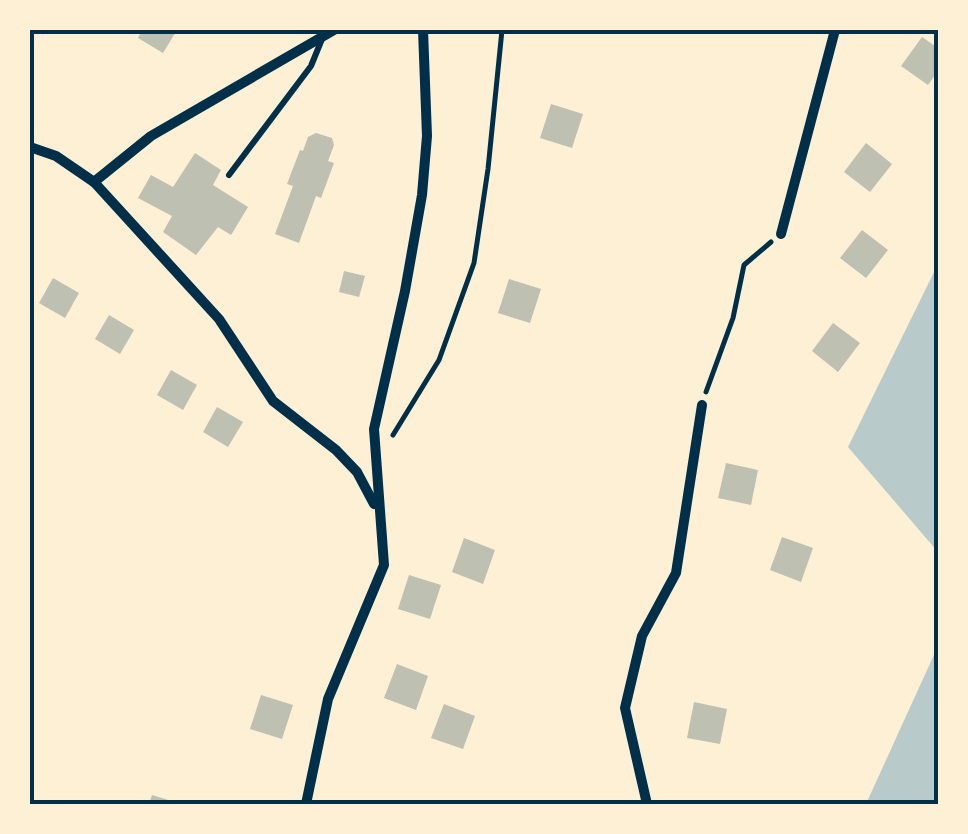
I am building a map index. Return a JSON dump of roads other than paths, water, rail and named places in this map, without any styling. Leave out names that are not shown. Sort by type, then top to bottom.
[{"type":"street","points":[[94,182],[151,136],[334,30]]},
{"type":"street","points":[[306,804],[328,699],[384,564],[374,429],[422,195],[427,136],[424,30]]},
{"type":"street","points":[[782,234],[835,30]]},
{"type":"street","points":[[30,148],[56,156],[94,182],[219,319],[273,401],[336,450],[357,472],[377,509]]},
{"type":"street","points":[[647,804],[625,708],[642,636],[676,573],[702,404]]},
{"type":"lane","points":[[229,176],[311,66],[322,39]]}]
